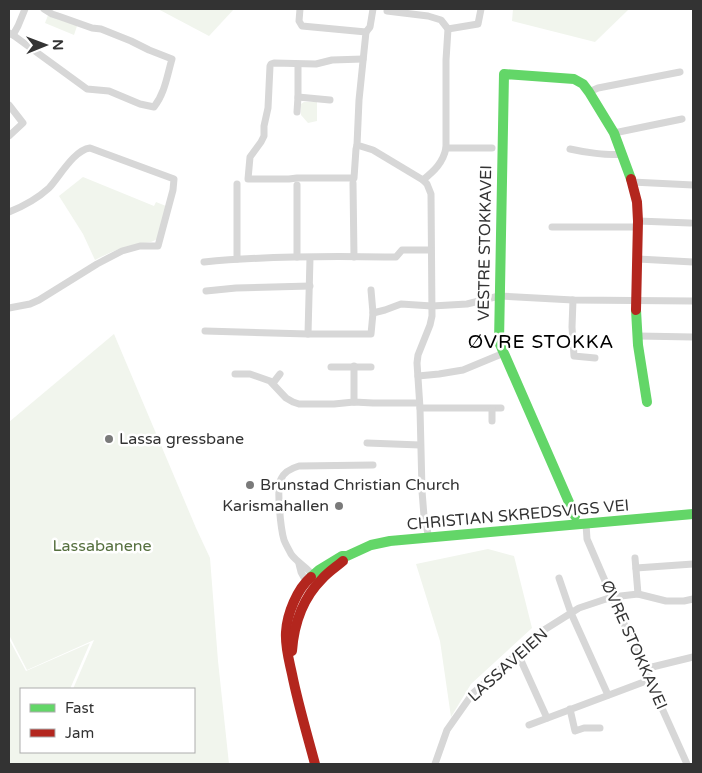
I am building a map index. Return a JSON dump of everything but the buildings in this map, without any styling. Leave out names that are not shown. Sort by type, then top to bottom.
[{"type":"street","points":[[25,9],[18,26],[11,34],[87,89],[109,91],[140,104],[154,107],[159,101],[166,85],[172,59],[149,50],[131,40],[61,18],[44,9]]},
{"type":"street","points":[[300,9],[299,21],[302,26],[366,32]]},
{"type":"street","points":[[363,59],[332,60],[316,64],[271,64],[264,136],[250,157],[248,179],[354,178],[366,32],[370,27],[373,9]]},
{"type":"street","points":[[448,29],[478,24],[481,9]]},
{"type":"street","points":[[387,11],[428,12],[441,20],[448,29],[446,148],[439,165],[423,180]]},
{"type":"street","points":[[297,112],[298,64]]},
{"type":"street","points":[[647,402],[636,321],[637,202],[632,182],[614,133],[589,92],[598,88],[680,72]]},
{"type":"street","name":"VESTRE STOKKAVEI","points":[[575,516],[499,342],[504,74],[574,78],[583,84],[589,92]]},
{"type":"street","points":[[298,97],[330,100]]},
{"type":"street","points":[[9,106],[23,123],[9,136]]},
{"type":"street","points":[[614,133],[682,119]]},
{"type":"street","points":[[357,145],[378,153],[423,180],[431,194],[432,316],[418,354],[417,363],[424,516],[417,539]]},
{"type":"street","points":[[9,212],[29,204],[48,188],[84,149],[90,148],[174,180],[158,246],[140,246],[122,251],[97,264],[39,300],[30,304],[9,308]]},
{"type":"street","points":[[446,148],[492,148]]},
{"type":"street","points":[[570,148],[614,155],[621,154]]},
{"type":"street","points":[[632,182],[693,185]]},
{"type":"street","points":[[353,183],[354,257]]},
{"type":"street","points":[[237,184],[237,259]]},
{"type":"street","points":[[297,185],[297,257]]},
{"type":"street","points":[[552,228],[690,223]]},
{"type":"street","points":[[204,262],[297,257],[396,256],[402,250],[430,250]]},
{"type":"street","points":[[308,334],[310,258]]},
{"type":"street","points":[[638,259],[693,262]]},
{"type":"street","points":[[206,291],[236,288],[310,286]]},
{"type":"street","points":[[205,331],[371,334],[371,290]]},
{"type":"street","points":[[372,313],[401,304],[432,306],[466,304],[499,296],[573,300],[693,301]]},
{"type":"street","points":[[573,300],[574,356],[595,358]]},
{"type":"street","points":[[638,336],[693,337]]},
{"type":"street","points":[[418,376],[463,370],[504,353]]},
{"type":"street","points":[[354,366],[354,402]]},
{"type":"street","points":[[331,367],[371,367]]},
{"type":"street","points":[[235,374],[250,374],[270,381],[286,398],[299,404],[354,402],[501,408]]},
{"type":"street","points":[[272,383],[280,374]]},
{"type":"street","points":[[492,409],[492,421]]},
{"type":"street","points":[[368,443],[420,445]]},
{"type":"street","points":[[314,764],[287,657],[286,641],[289,614],[299,592],[312,580],[304,565],[299,564],[284,542],[280,480],[292,468],[299,466],[373,465]]},
{"type":"street","name":"CHRISTIAN SKREDSVIGS VEI","points":[[312,580],[326,565],[342,556],[347,556],[378,543],[693,514]]},
{"type":"street","name":"ØVRE STOKKAVEI","points":[[586,524],[587,539],[686,764]]},
{"type":"street","points":[[635,558],[638,594],[666,601],[693,599]]},
{"type":"street","points":[[636,568],[693,564]]},
{"type":"street","points":[[559,578],[571,613],[608,694]]},
{"type":"street","name":"LASSAVEIEN","points":[[435,764],[447,730],[473,693],[544,630],[579,608],[612,597],[638,594]]},
{"type":"street","points":[[518,654],[547,718]]},
{"type":"street","points":[[644,669],[693,657]]},
{"type":"street","points":[[529,725],[648,680]]},
{"type":"street","points":[[570,709],[575,731],[584,728],[600,728]]},
{"type":"green space","points":[[158,9],[234,9],[209,36]]},
{"type":"green space","points":[[513,9],[629,9],[595,42],[512,21]]},
{"type":"green space","points":[[50,10],[78,23],[74,35],[45,23]]},
{"type":"green space","points":[[304,102],[317,102],[317,121],[308,123],[301,115],[301,104]]},
{"type":"green space","points":[[83,177],[154,206],[156,202],[166,206],[157,239],[152,242],[119,249],[95,260],[83,234],[59,196]]},
{"type":"green space","name":"Lassabanene","points":[[114,334],[210,558],[229,764],[9,764],[9,639],[26,671],[90,643],[70,688],[20,688],[20,753],[195,753],[195,688],[73,688],[94,640],[27,670],[9,635],[9,422]]},
{"type":"green space","points":[[488,549],[514,556],[532,628],[471,684],[451,717],[440,641],[416,564]]},
{"type":"traffic: fast","points":[[575,516],[499,342],[504,74],[574,79],[583,84],[614,133],[631,179]]},
{"type":"traffic: fast","points":[[636,310],[638,345],[647,402]]},
{"type":"traffic: fast","points":[[311,577],[342,556],[347,556],[371,545],[390,541],[693,514]]},
{"type":"traffic: jam","points":[[631,179],[637,202],[638,221],[636,310]]},
{"type":"traffic: jam","points":[[292,651],[297,621],[310,594],[315,586],[343,561]]},
{"type":"traffic: jam","points":[[311,577],[301,588],[294,602],[288,618],[286,638],[287,653],[294,685],[315,764]]},
{"type":"place","name":"Lassa gressbane","points":[[109,439]]},
{"type":"place","name":"Brunstad Christian Church","points":[[250,485]]},
{"type":"place","name":"Karismahallen","points":[[339,506]]},
{"type":"district","name":"ØVRE STOKKA","points":[[541,342]]}]
